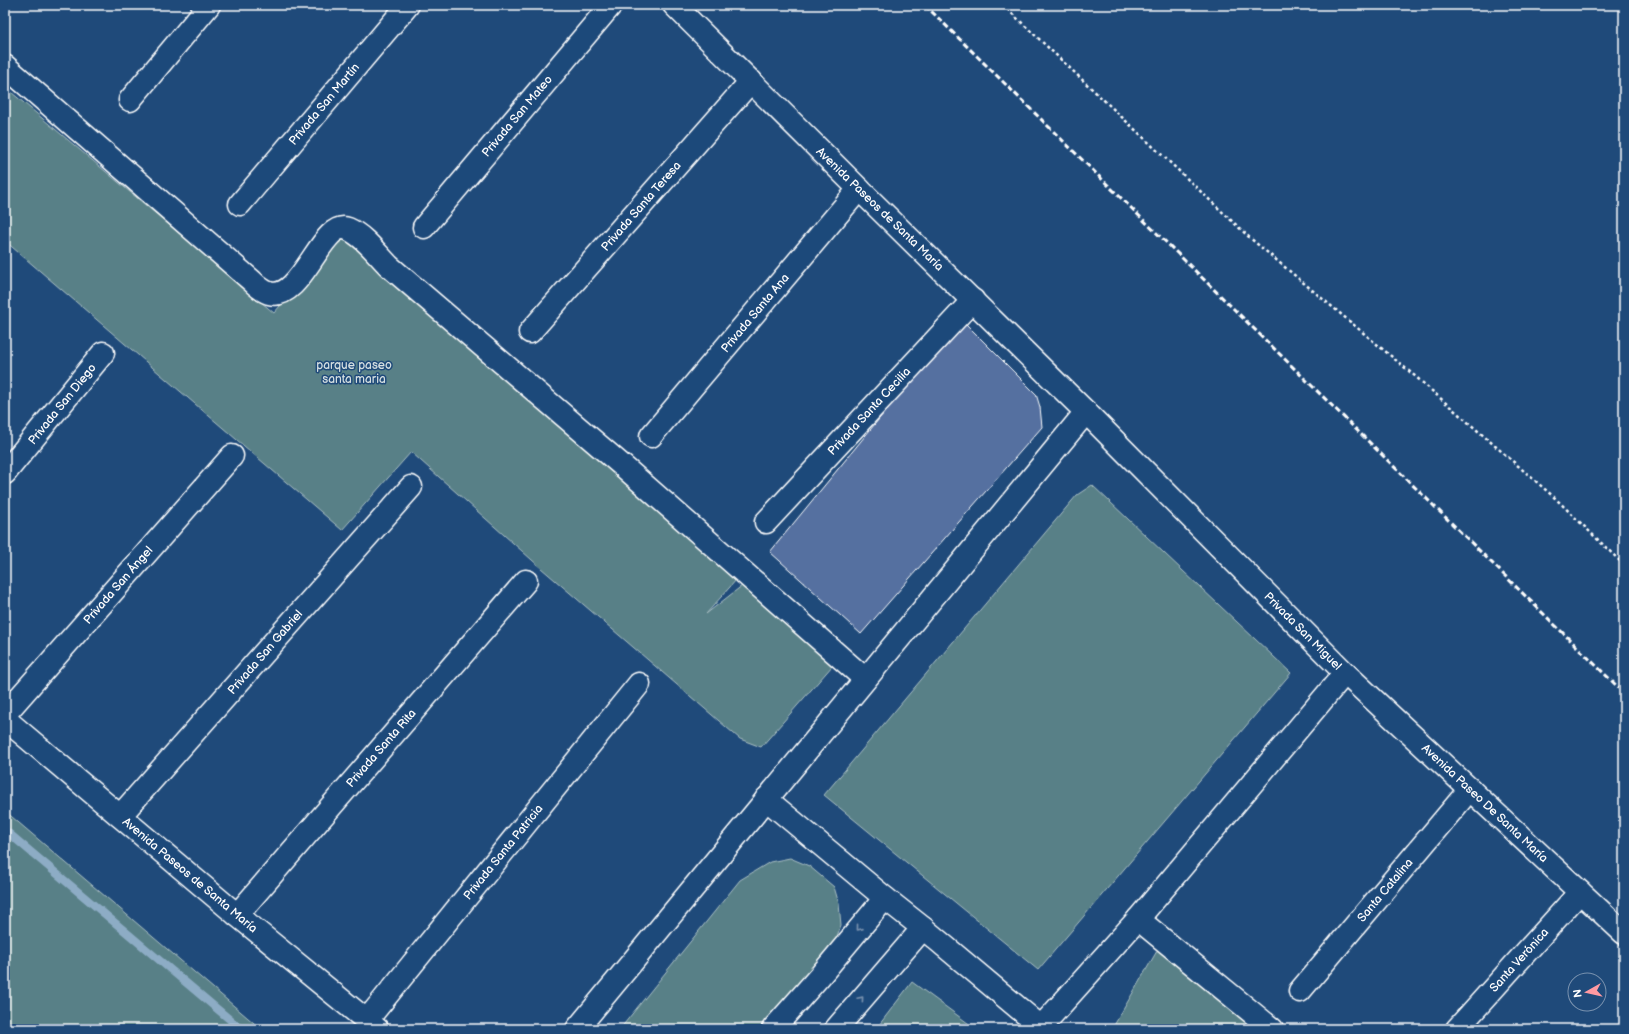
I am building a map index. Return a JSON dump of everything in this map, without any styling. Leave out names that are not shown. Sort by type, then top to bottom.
[{"type":"street","points":[[130,100],[209,5]]},
{"type":"street","name":"Privada San Martín","points":[[240,204],[408,5]]},
{"type":"street","name":"Privada San Mateo","points":[[424,228],[611,5]]},
{"type":"street","name":"Avenida Paseos de Santa María","points":[[674,5],[1086,412]]},
{"type":"street","points":[[5,66],[252,281],[270,294],[282,292],[292,286],[318,250],[333,233],[340,229],[346,229],[353,233],[389,266],[630,472],[865,679]]},
{"type":"street","name":"Privada Santa Teresa","points":[[530,332],[751,81]]},
{"type":"street","name":"Privada Santa Ana","points":[[651,436],[859,189]]},
{"type":"street","name":"Privada Santa Cecilia","points":[[766,522],[972,300]]},
{"type":"street","name":"Privada San Diego","points":[[5,473],[103,353]]},
{"type":"street","points":[[577,1029],[1086,412]]},
{"type":"street","name":"Privada San Miguel","points":[[1040,1028],[1138,918],[1345,673],[1086,412]]},
{"type":"street","name":"Privada San Ángel","points":[[5,714],[232,456]]},
{"type":"street","name":"Privada San Gabriel","points":[[120,816],[411,487]]},
{"type":"street","name":"Privada Santa Rita","points":[[237,915],[526,581]]},
{"type":"street","name":"Avenida Paseo De Santa María","points":[[1345,673],[1624,933]]},
{"type":"street","name":"Privada Santa Patricia","points":[[372,1025],[639,684]]},
{"type":"street","name":"Avenida Paseos de Santa María","points":[[5,719],[237,915],[372,1025]]},
{"type":"street","name":"Santa Catalina","points":[[1300,992],[1470,789]]},
{"type":"street","points":[[766,799],[923,928],[1040,1028]]},
{"type":"street","name":"Santa Verónica","points":[[1457,1029],[1580,892]]},
{"type":"street","points":[[773,1029],[885,898]]},
{"type":"street","points":[[1138,918],[1272,1029]]},
{"type":"street","points":[[836,1029],[923,928]]},
{"type":"path","points":[[1003,5],[1250,238],[1416,377],[1555,498],[1624,565]]},
{"type":"green space","name":"parque paseo santa maria","points":[[5,87],[274,313],[345,231],[737,579],[706,614],[743,585],[833,665],[761,747],[740,739],[541,568],[411,452],[342,530],[5,241]]},
{"type":"green space","points":[[1092,485],[1291,673],[1038,970],[824,795],[1077,495]]},
{"type":"green space","points":[[5,811],[261,1029],[5,1028]]},
{"type":"green space","points":[[790,858],[809,866],[834,887],[839,904],[841,925],[836,939],[762,1029],[620,1029],[740,880],[770,862]]},
{"type":"green space","points":[[1161,944],[1260,1029],[1112,1029]]},
{"type":"green space","points":[[912,982],[976,1029],[876,1029]]},
{"type":"building","points":[[961,319],[1036,394],[1040,407],[1042,427],[861,634],[770,552]]},
{"type":"waterway","points":[[5,830],[241,1029]]},
{"type":"railway","points":[[925,5],[1624,693]]}]
